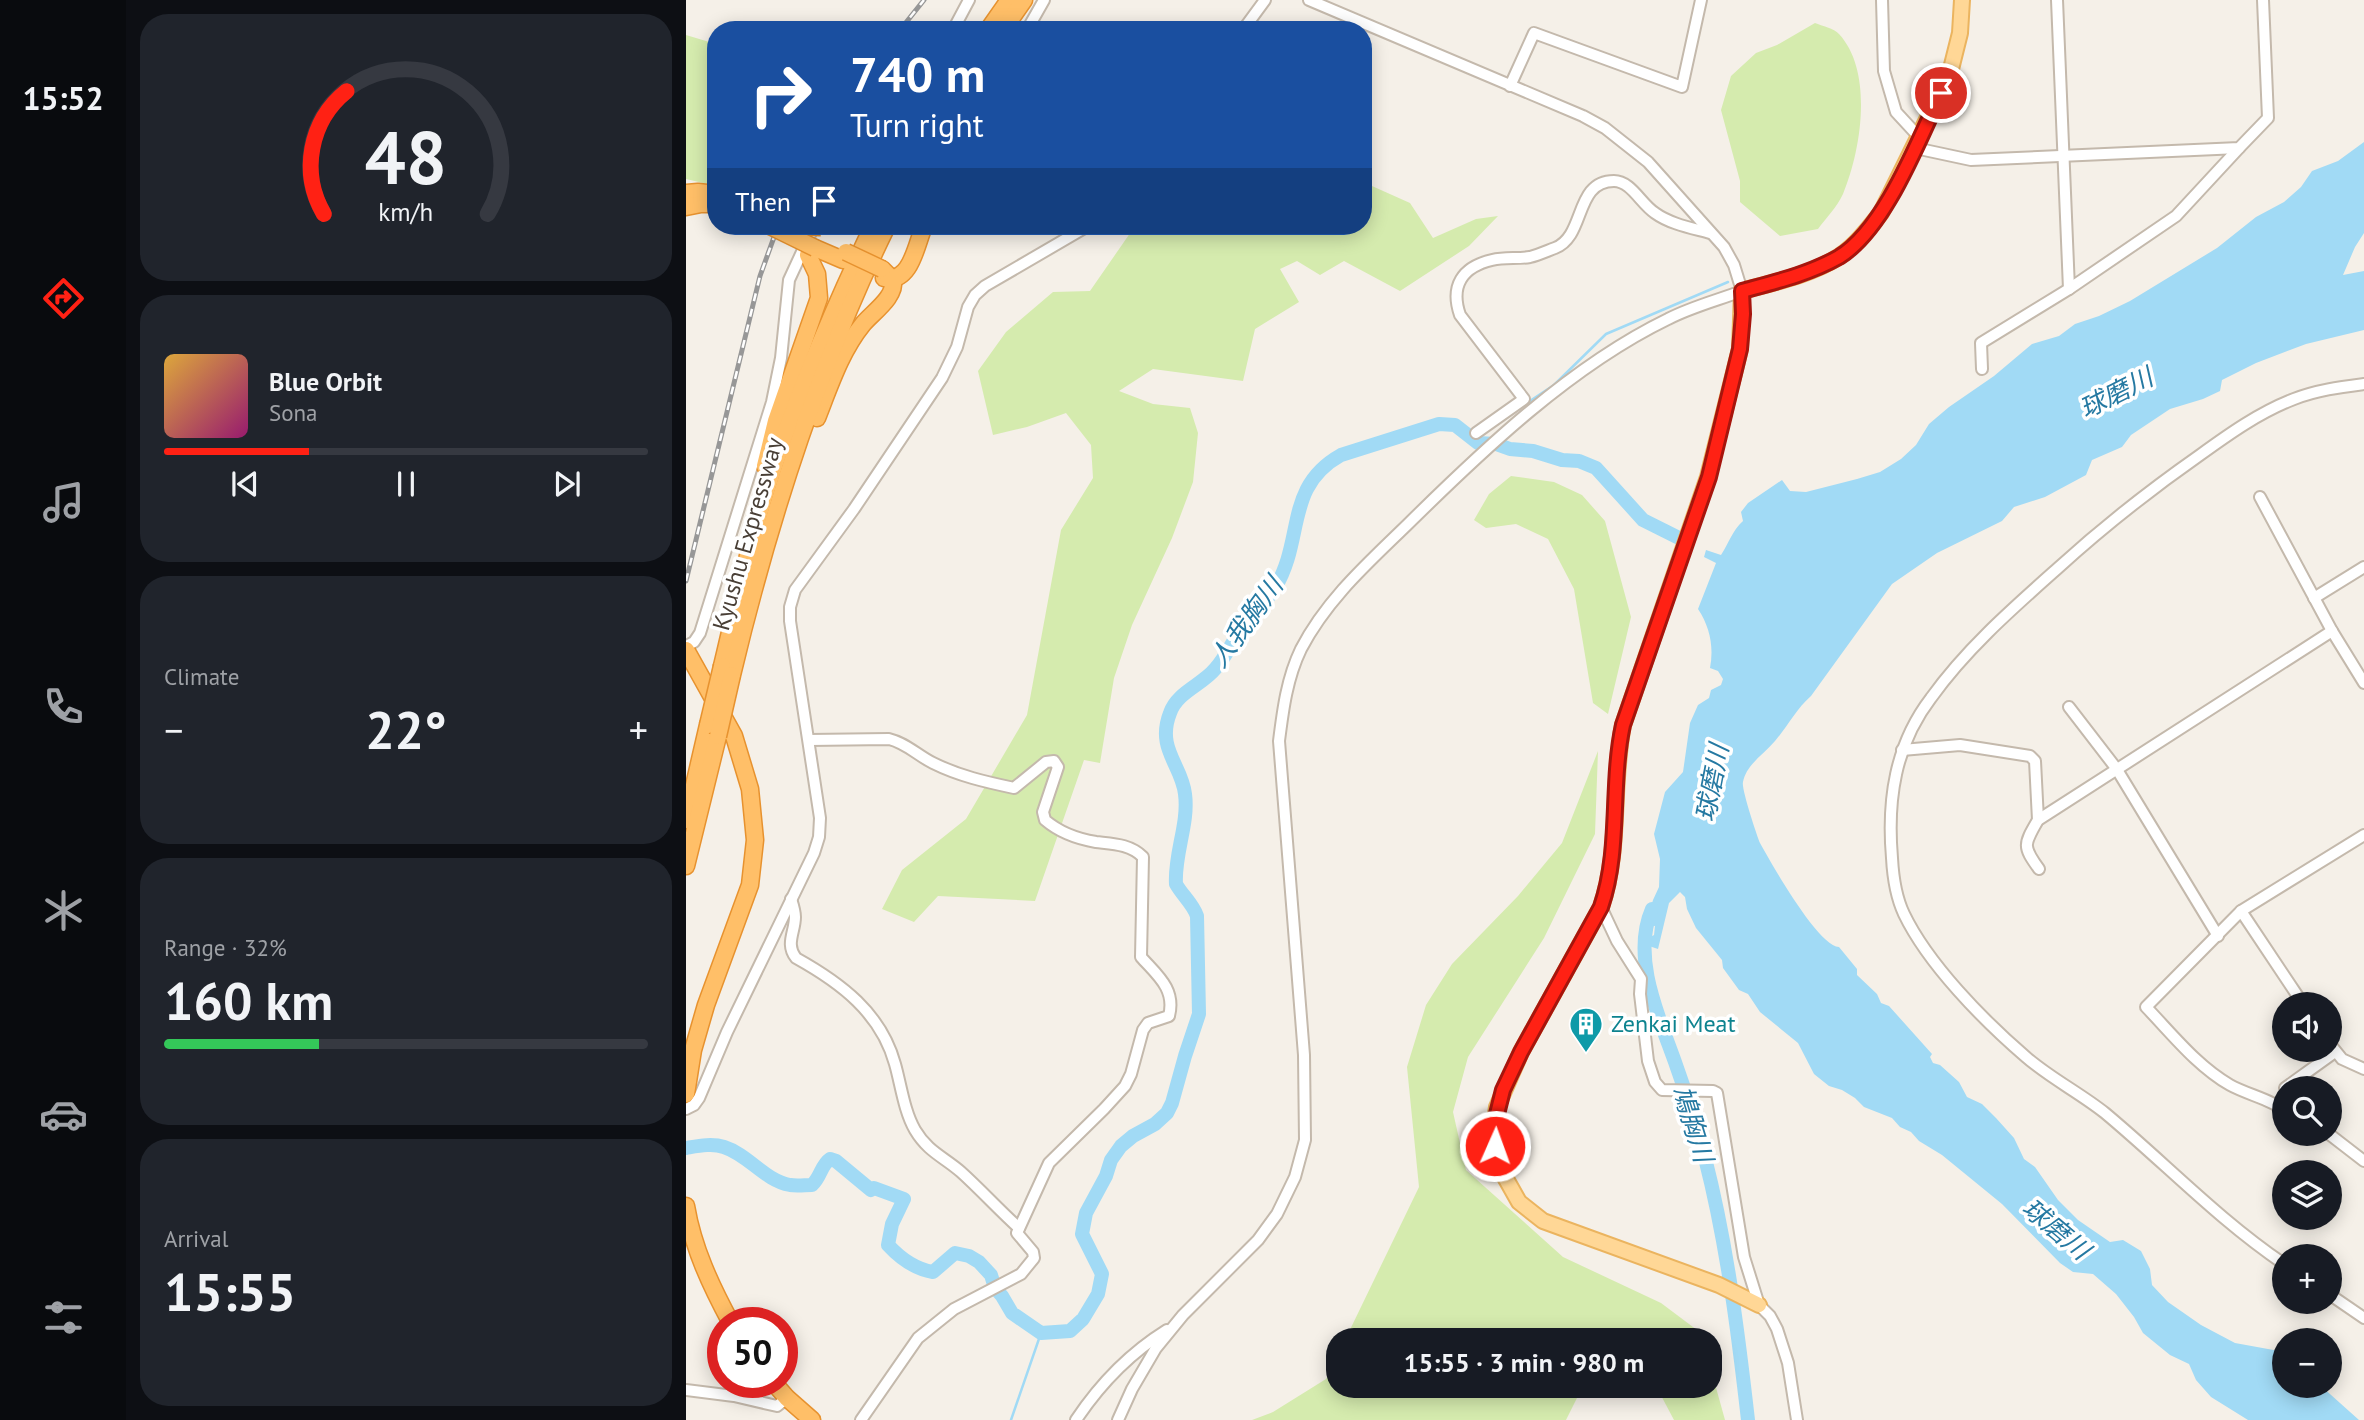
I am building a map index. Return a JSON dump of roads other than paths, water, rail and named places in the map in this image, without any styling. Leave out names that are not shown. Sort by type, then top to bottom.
[{"type":"highway","points":[[1009,21],[1024,0]]},
{"type":"highway","points":[[1021,21],[1034,0]]},
{"type":"highway","points":[[990,21],[1006,4]]},
{"type":"highway","points":[[994,21],[1006,4]]},
{"type":"highway","points":[[686,193],[707,193]]},
{"type":"highway","points":[[686,207],[707,204]]},
{"type":"highway","name":"Kyushu Expressway","points":[[727,671],[744,568],[765,495],[818,347],[869,235]]},
{"type":"highway","name":"Kyushu Expressway","points":[[686,866],[727,671],[778,503],[829,354],[883,235]]},
{"type":"highway","points":[[818,237],[844,256],[884,275],[902,276],[908,268],[921,235]]},
{"type":"highway","points":[[744,568],[776,421],[820,298],[817,274],[818,237]]},
{"type":"highway","points":[[778,503],[808,442],[839,362],[863,324],[892,291],[884,275]]},
{"type":"highway","points":[[686,648],[734,736],[750,789],[755,840],[750,885],[706,1005],[693,1050],[686,1094]]},
{"type":"highway","name":"Kyushu Expressway","points":[[686,820],[713,730]]},
{"type":"highway","points":[[686,1206],[701,1260],[722,1307]]},
{"type":"highway","points":[[787,1398],[812,1420]]},
{"type":"main road","points":[[1759,1305],[1719,1285],[1543,1221],[1519,1202],[1497,1163],[1494,1126],[1503,1090],[1521,1052],[1601,907],[1609,884],[1617,754],[1623,725],[1709,477],[1740,349],[1742,291],[1814,269],[1841,255],[1865,233],[1881,213],[1950,74],[1960,33],[1962,0]]},
{"type":"street","points":[[958,21],[969,0]]},
{"type":"street","points":[[1032,21],[1044,0]]},
{"type":"street","points":[[1250,21],[1265,0]]},
{"type":"street","points":[[1309,0],[1358,21]]},
{"type":"street","points":[[1510,86],[1534,33],[1682,88],[1701,0]]},
{"type":"street","points":[[1882,0],[1884,71],[1896,112],[1917,143],[1971,160],[2239,148]]},
{"type":"street","points":[[2057,0],[2069,289]]},
{"type":"street","points":[[1982,369],[1981,343],[2069,289],[2176,216],[2268,118],[2263,0]]},
{"type":"street","points":[[1118,1420],[1156,1348],[1175,1324],[1258,1240],[1277,1214],[1295,1177],[1305,1140],[1304,1055],[1279,741],[1285,693],[1300,651],[1319,617],[1343,589],[1457,475],[1534,409],[1643,332],[1670,318],[1742,291],[1734,265],[1724,247],[1648,162],[1605,128],[1583,116],[1372,27]]},
{"type":"street","points":[[1476,433],[1524,398],[1460,315],[1456,288],[1464,276],[1484,262],[1532,256],[1566,243],[1574,233],[1587,197],[1602,183],[1615,180],[1625,183],[1655,214],[1686,227],[1710,233]]},
{"type":"street","points":[[686,1109],[695,1105],[699,1098],[733,1020],[814,853],[819,837],[820,818],[790,621],[790,607],[795,590],[854,509],[942,378],[957,347],[968,307],[975,295],[985,286],[1072,235]]},
{"type":"street","points":[[686,648],[700,633],[772,402],[781,358],[789,280],[818,237]]},
{"type":"street","points":[[2272,1255],[2180,1182],[2103,1112],[2026,1058],[1978,1011],[1935,962],[1902,911],[1893,878],[1890,803],[1902,750],[1929,699],[1950,673],[2016,606],[2102,528],[2158,484],[2255,418],[2297,397],[2364,384]]},
{"type":"street","points":[[2260,497],[2332,631],[2364,683]]},
{"type":"street","points":[[2314,598],[2364,567]]},
{"type":"street","points":[[2039,869],[2026,848],[2026,842],[2038,820],[2332,631]]},
{"type":"street","points":[[2069,707],[2116,768],[2218,936]]},
{"type":"street","points":[[809,740],[889,739],[901,742],[932,762],[976,780],[1014,788],[1046,762],[1054,761],[1058,767],[1043,812],[1045,820],[1067,834],[1094,842],[1125,846],[1143,857],[1141,957],[1167,985],[1170,1012],[1168,1016],[1148,1023],[1143,1030],[1125,1086],[1049,1163],[1017,1234],[1033,1252],[1031,1263],[1021,1274],[954,1309],[918,1338],[861,1420]]},
{"type":"street","points":[[1902,750],[1959,745],[2031,756],[2035,761],[2038,820]]},
{"type":"street","points":[[2272,1104],[2251,1096],[2208,1069],[2146,1007],[2241,911],[2364,835]]},
{"type":"street","points":[[791,899],[795,919],[790,942],[792,953],[839,984],[863,1005],[878,1023],[894,1059],[910,1120],[920,1138],[935,1155],[961,1172],[1019,1228]]},
{"type":"street","points":[[1601,907],[1617,941],[1641,979],[1640,994],[1648,1061],[1655,1082],[1662,1090],[1717,1093],[1744,1256],[1759,1305],[1770,1316],[1777,1329],[1788,1363],[1797,1420]]},
{"type":"street","points":[[2241,911],[2295,992]]},
{"type":"street","points":[[2342,1059],[2364,1069]]},
{"type":"street","points":[[2300,1076],[2316,1062]]},
{"type":"street","points":[[2342,1144],[2364,1161]]},
{"type":"street","points":[[2342,1303],[2364,1318]]},
{"type":"street","points":[[1076,1420],[1091,1397],[1130,1357],[1175,1324]]},
{"type":"street","points":[[686,1390],[707,1393]]},
{"type":"street","points":[[743,1398],[777,1406],[787,1398]]},
{"type":"water","name":"球磨川","points":[[2364,142],[2364,233],[2343,275],[2364,271],[2364,330],[2306,344],[2256,363],[2222,380],[2220,391],[2170,409],[2131,435],[2122,447],[2092,460],[2086,475],[2045,497],[2014,507],[2002,521],[1937,553],[1892,584],[1811,696],[1752,765],[1743,782],[1760,843],[1808,919],[1830,943],[1839,947],[1857,969],[1857,975],[1877,994],[1881,1003],[1889,1006],[1932,1054],[1930,1057],[1933,1063],[1940,1065],[1959,1082],[1967,1097],[1982,1104],[2014,1138],[2024,1159],[2035,1167],[2058,1200],[2078,1220],[2110,1242],[2123,1240],[2141,1251],[2150,1269],[2152,1285],[2168,1302],[2201,1325],[2235,1343],[2272,1350],[2272,1398],[2334,1398],[2359,1420],[2248,1420],[2211,1397],[2196,1380],[2189,1364],[2170,1355],[2143,1333],[2116,1294],[2093,1274],[2073,1272],[2060,1263],[2002,1204],[1942,1155],[1900,1127],[1892,1118],[1864,1107],[1855,1098],[1829,1086],[1814,1074],[1798,1043],[1760,1012],[1748,994],[1739,990],[1723,968],[1722,960],[1696,928],[1687,909],[1685,897],[1680,892],[1669,903],[1658,949],[1640,943],[1654,935],[1655,926],[1646,925],[1659,887],[1660,859],[1654,834],[1665,792],[1683,772],[1690,723],[1698,705],[1709,698],[1711,690],[1721,685],[1723,679],[1718,671],[1710,668],[1710,637],[1698,609],[1716,563],[1704,557],[1706,550],[1721,555],[1743,521],[1741,512],[1748,503],[1782,480],[1790,491],[1806,492],[1880,472],[1901,459],[1916,445],[1929,424],[1949,407],[1994,376],[2032,344],[2059,336],[2075,324],[2130,301],[2217,248],[2256,217],[2284,202],[2301,187],[2312,171],[2338,161]]},
{"type":"waterway","points":[[1524,405],[1554,385],[1606,334],[1728,282]]},
{"type":"waterway","points":[[1484,433],[1516,411]]},
{"type":"waterway","name":"人我胸川","points":[[686,1148],[710,1145],[724,1147],[772,1178],[793,1185],[812,1185],[827,1162],[830,1159],[836,1161],[871,1190],[874,1188],[904,1199],[892,1224],[888,1245],[914,1266],[933,1272],[955,1253],[969,1256],[991,1275],[995,1288],[1012,1313],[1041,1333],[1070,1331],[1083,1319],[1098,1294],[1102,1274],[1082,1234],[1086,1213],[1106,1176],[1111,1160],[1121,1146],[1167,1113],[1199,1014],[1197,916],[1176,884],[1186,805],[1183,784],[1166,737],[1170,713],[1184,694],[1210,675],[1241,629],[1275,588],[1290,551],[1303,498],[1311,482],[1323,468],[1341,455],[1439,424],[1455,425],[1478,443],[1533,451],[1562,460],[1579,461],[1596,468],[1643,520],[1681,539]]},
{"type":"waterway","name":"鳩胸川","points":[[1652,909],[1644,947],[1646,967],[1655,1006],[1695,1122],[1713,1190],[1731,1288],[1748,1420]]},
{"type":"waterway","points":[[1011,1420],[1041,1333]]},
{"type":"railway","points":[[907,21],[924,0]]},
{"type":"railway","points":[[686,581],[760,276],[775,235]]},
{"type":"place","name":"Zenkai Meat","points":[[1586,1054]]}]
